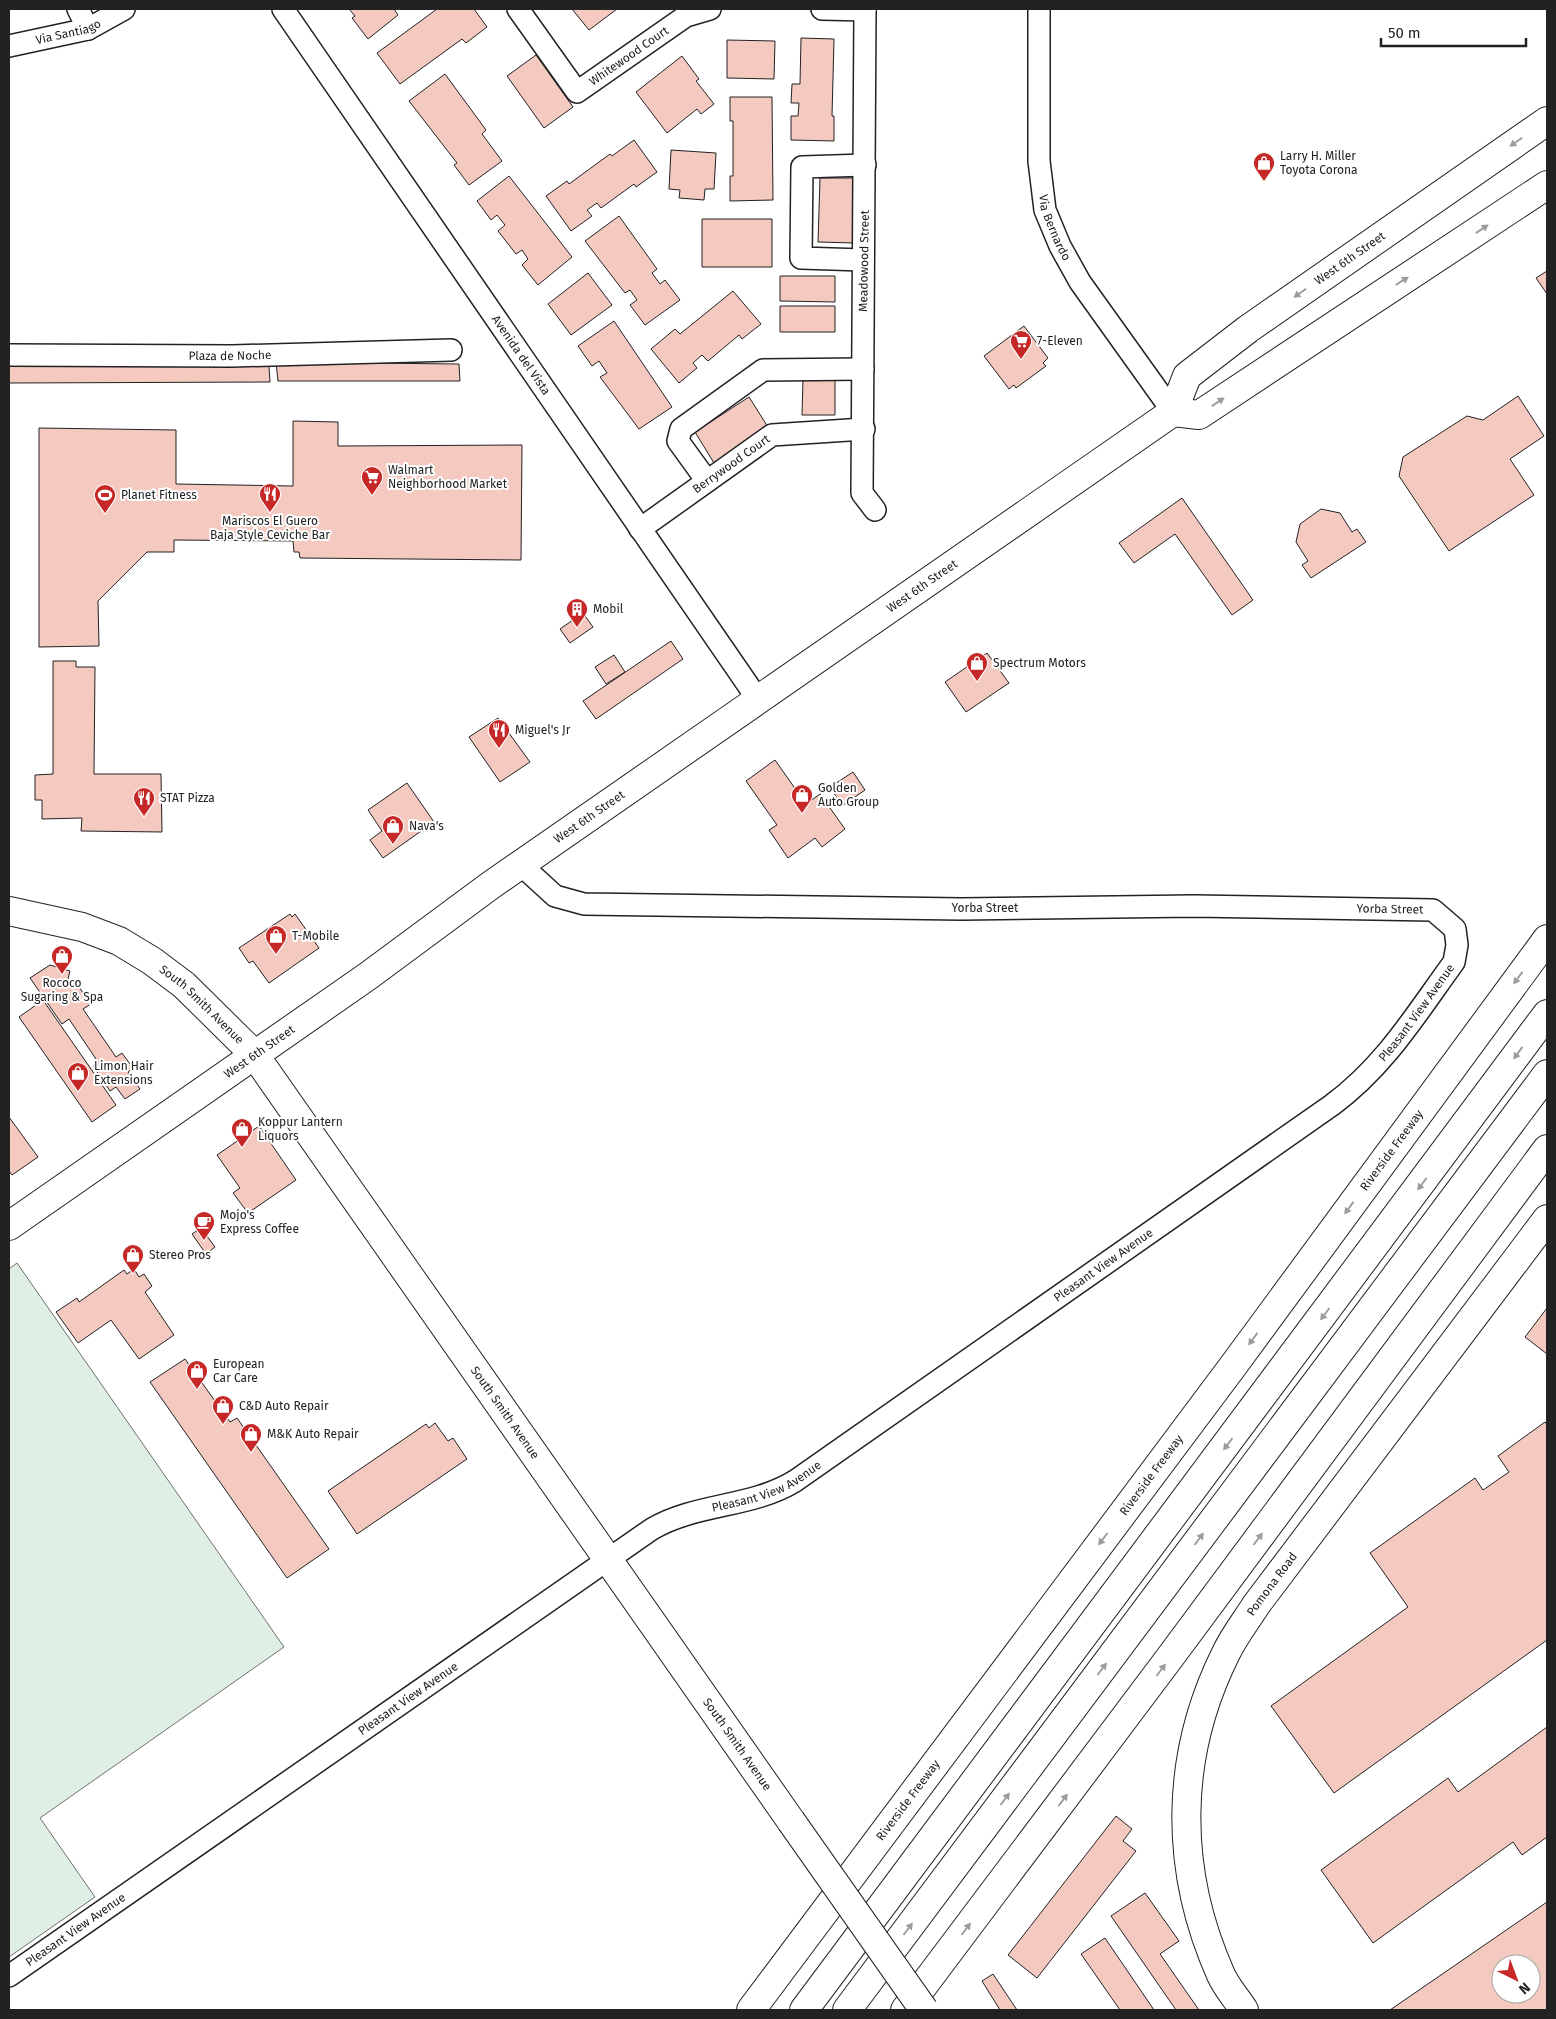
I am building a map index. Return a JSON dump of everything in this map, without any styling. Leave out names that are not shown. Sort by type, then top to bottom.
[{"type":"main road","name":"West 6th Street","points":[[9,1226],[368,976],[521,864],[759,701],[1173,412],[1186,376],[1248,329],[1547,121]]},
{"type":"main road","points":[[1173,412],[1199,415],[1547,186]]},
{"type":"main road","name":"South Smith Avenue","points":[[9,911],[82,927],[119,941],[152,961],[184,985],[254,1054],[924,2010]]},
{"type":"main road","name":"Riverside Freeway","points":[[751,2010],[1233,1366],[1547,939]]},
{"type":"main road","points":[[804,2010],[1547,1014]]},
{"type":"main road","points":[[847,2010],[1547,1074]]},
{"type":"main road","points":[[905,2010],[1547,1150]]},
{"type":"main road","name":"Pomona Road","points":[[1244,2010],[1222,1977],[1196,1906],[1186,1835],[1188,1771],[1203,1708],[1226,1652],[1256,1605],[1547,1219]]},
{"type":"street","points":[[78,9],[88,28]]},
{"type":"street","name":"Via Santiago","points":[[9,46],[88,28],[124,9]]},
{"type":"street","name":"Avenida del Vista","points":[[283,9],[759,701]]},
{"type":"street","name":"Whitewood Court","points":[[518,9],[577,92],[686,16],[710,9]]},
{"type":"street","points":[[822,9],[865,9]]},
{"type":"street","name":"Meadowood Street","points":[[865,9],[864,429],[862,492],[875,510]]},
{"type":"street","name":"Via Bernardo","points":[[1040,9],[1040,161],[1045,210],[1060,246],[1080,282],[1173,412]]},
{"type":"street","points":[[863,260],[801,258],[802,167],[865,165]]},
{"type":"street","name":"Plaza de Noche","points":[[9,355],[232,356],[451,350]]},
{"type":"street","points":[[707,481],[678,441],[681,429],[755,375],[763,370],[863,369]]},
{"type":"street","name":"Berrywood Court","points":[[640,528],[772,435],[864,429]]},
{"type":"street","name":"Yorba Street","points":[[521,864],[556,896],[584,904],[962,909],[1194,906],[1396,908],[1433,910],[1455,928]]},
{"type":"street","name":"Pleasant View Avenue","points":[[9,1976],[608,1559],[672,1518],[771,1494],[795,1481],[1351,1092],[1392,1049],[1454,962],[1457,945],[1455,928]]},
{"type":"green space","points":[[17,1263],[284,1647],[40,1818],[95,1897],[9,1957],[9,1269]]},
{"type":"building","points":[[349,9],[394,9],[398,15],[368,39],[352,18],[355,16]]},
{"type":"building","points":[[437,9],[474,9],[487,27],[466,43],[462,39],[400,84],[377,53]]},
{"type":"building","points":[[572,9],[617,9],[589,30]]},
{"type":"building","points":[[801,38],[834,39],[832,116],[834,116],[834,141],[791,140],[791,116],[798,116],[799,103],[791,103],[792,84],[800,84]]},
{"type":"building","points":[[727,40],[775,41],[774,79],[727,78]]},
{"type":"building","points":[[536,55],[573,107],[544,128],[507,76]]},
{"type":"building","points":[[682,56],[699,79],[696,81],[714,104],[701,114],[697,109],[667,133],[636,92]]},
{"type":"building","points":[[445,74],[486,130],[482,134],[502,161],[469,185],[454,165],[457,163],[409,101]]},
{"type":"building","points":[[730,97],[772,97],[773,200],[730,201],[730,176],[733,176],[733,121],[730,121]]},
{"type":"building","points":[[634,140],[657,172],[636,187],[634,184],[601,208],[597,203],[587,210],[592,216],[571,231],[546,196],[567,181],[569,184],[610,154],[612,156]]},
{"type":"building","points":[[671,150],[716,153],[714,189],[705,189],[704,200],[679,198],[680,190],[669,189]]},
{"type":"building","points":[[509,176],[572,257],[538,285],[522,265],[528,259],[522,250],[516,254],[498,231],[505,225],[497,215],[491,220],[477,201]]},
{"type":"building","points":[[820,178],[855,178],[854,243],[818,242]]},
{"type":"building","points":[[619,216],[657,269],[652,273],[660,284],[665,280],[680,300],[645,325],[630,305],[637,300],[630,290],[625,293],[585,241]]},
{"type":"building","points":[[702,219],[772,219],[772,267],[702,267]]},
{"type":"building","points":[[1547,271],[1547,294],[1536,278]]},
{"type":"building","points":[[588,273],[612,305],[571,335],[548,304]]},
{"type":"building","points":[[780,276],[835,276],[835,302],[780,301]]},
{"type":"building","points":[[733,291],[761,324],[742,339],[739,335],[708,361],[702,355],[693,363],[697,368],[679,383],[651,349],[675,329],[680,334]]},
{"type":"building","points":[[780,306],[835,306],[835,332],[780,332]]},
{"type":"building","points":[[614,321],[672,407],[639,429],[600,377],[607,373],[599,361],[592,366],[578,346]]},
{"type":"building","points":[[1024,326],[1048,358],[1043,363],[1046,366],[1016,388],[1014,385],[1009,389],[984,356]]},
{"type":"building","points":[[276,362],[459,364],[460,381],[278,381]]},
{"type":"building","points":[[9,366],[269,366],[270,382],[9,383]]},
{"type":"building","points":[[803,379],[835,379],[835,415],[802,415]]},
{"type":"building","points":[[1518,396],[1544,436],[1510,459],[1534,495],[1449,551],[1399,476],[1403,457],[1467,416],[1483,420]]},
{"type":"building","points":[[749,397],[768,427],[714,463],[695,432]]},
{"type":"building","points":[[293,421],[338,422],[338,446],[522,445],[521,560],[300,558],[299,552],[294,552],[293,541],[174,540],[174,552],[147,552],[98,601],[99,646],[39,647],[39,428],[176,430],[176,484],[293,486]]},
{"type":"building","points":[[1182,498],[1253,600],[1232,615],[1175,534],[1134,563],[1119,543]]},
{"type":"building","points":[[1321,509],[1340,513],[1352,532],[1357,529],[1366,542],[1311,578],[1302,565],[1308,561],[1296,542],[1300,524]]},
{"type":"building","name":"Mobil","points":[[583,613],[593,627],[570,643],[560,629]]},
{"type":"building","points":[[671,641],[683,659],[596,719],[583,701]]},
{"type":"building","name":"Spectrum Motors","points":[[987,653],[1009,683],[966,712],[945,682]]},
{"type":"building","points":[[614,655],[625,672],[606,684],[595,667]]},
{"type":"building","points":[[53,661],[76,661],[76,667],[95,667],[94,774],[161,774],[162,832],[81,831],[82,818],[42,819],[42,800],[35,800],[35,775],[53,774]]},
{"type":"building","name":"Miguel's Jr","points":[[498,718],[530,762],[500,782],[469,737]]},
{"type":"building","name":"Golden Auto Group","points":[[775,760],[806,804],[820,794],[845,829],[822,847],[815,838],[788,858],[769,830],[777,825],[746,781]]},
{"type":"building","points":[[853,772],[865,790],[842,806],[830,787]]},
{"type":"building","points":[[407,783],[434,822],[383,858],[370,840],[382,831],[368,810]]},
{"type":"building","name":"T-Mobile","points":[[290,914],[292,917],[295,914],[319,948],[269,983],[253,961],[249,963],[239,948]]},
{"type":"building","points":[[50,965],[70,971],[68,979],[70,983],[74,980],[91,1004],[83,1009],[116,1057],[122,1053],[133,1068],[128,1072],[140,1089],[125,1099],[116,1087],[110,1091],[93,1066],[98,1062],[69,1019],[62,1024],[30,978]]},
{"type":"building","points":[[43,1000],[116,1105],[92,1122],[19,1017]]},
{"type":"building","points":[[9,1117],[38,1157],[12,1175],[9,1171]]},
{"type":"building","points":[[259,1126],[296,1180],[248,1213],[233,1193],[240,1188],[217,1155]]},
{"type":"building","name":"Mojo's Express Coffee","points":[[201,1228],[215,1247],[206,1254],[192,1234]]},
{"type":"building","points":[[134,1269],[139,1277],[144,1274],[152,1286],[145,1292],[174,1335],[139,1359],[111,1320],[78,1343],[56,1312],[77,1298],[79,1302],[124,1270],[127,1274]]},
{"type":"building","points":[[1547,1308],[1547,1354],[1525,1337]]},
{"type":"building","points":[[185,1359],[230,1422],[237,1418],[329,1549],[287,1578],[150,1382]]},
{"type":"building","points":[[1545,1422],[1547,1425],[1547,1640],[1334,1793],[1271,1706],[1408,1607],[1370,1553],[1475,1478],[1483,1490],[1509,1472],[1498,1456]]},
{"type":"building","points":[[435,1423],[448,1441],[453,1438],[467,1459],[357,1534],[328,1491],[426,1424],[429,1428]]},
{"type":"building","points":[[1547,1727],[1547,1837],[1522,1855],[1513,1842],[1373,1943],[1321,1870],[1448,1778],[1458,1792]]},
{"type":"building","points":[[1116,1816],[1132,1829],[1123,1841],[1136,1851],[1037,1978],[1008,1955]]},
{"type":"building","points":[[1145,1893],[1179,1941],[1160,1954],[1199,2010],[1176,2010],[1111,1916]]},
{"type":"building","points":[[1547,1902],[1547,2010],[1390,2010]]},
{"type":"building","points":[[1105,1938],[1154,2010],[1120,2010],[1081,1954]]},
{"type":"building","points":[[993,1974],[1017,2010],[1000,2010],[982,1981]]},
{"type":"place","name":"Larry H. Miller Toyota Corona","points":[[1264,182]]},
{"type":"place","name":"7-Eleven","points":[[1021,360]]},
{"type":"place","name":"Walmart Neighborhood Market","points":[[372,496]]},
{"type":"place","name":"Mariscos El Guero Baja Style Ceviche Bar","points":[[270,513]]},
{"type":"place","name":"Planet Fitness","points":[[105,514]]},
{"type":"place","name":"Mobil","points":[[577,628]]},
{"type":"place","name":"Spectrum Motors","points":[[977,682]]},
{"type":"place","name":"Miguel's Jr","points":[[499,749]]},
{"type":"place","name":"Golden Auto Group","points":[[802,814]]},
{"type":"place","name":"STAT Pizza","points":[[144,817]]},
{"type":"place","name":"Nava's","points":[[393,845]]},
{"type":"place","name":"T-Mobile","points":[[276,955]]},
{"type":"place","name":"Rococo Sugaring & Spa","points":[[62,975]]},
{"type":"place","name":"Limon Hair Extensions","points":[[78,1092]]},
{"type":"place","name":"Koppur Lantern Liquors","points":[[242,1148]]},
{"type":"place","name":"Mojo's Express Coffee","points":[[204,1241]]},
{"type":"place","name":"Stereo Pros","points":[[133,1274]]},
{"type":"place","name":"European Car Care","points":[[197,1390]]},
{"type":"place","name":"C&D Auto Repair","points":[[223,1425]]},
{"type":"place","name":"M&K Auto Repair","points":[[251,1453]]}]
